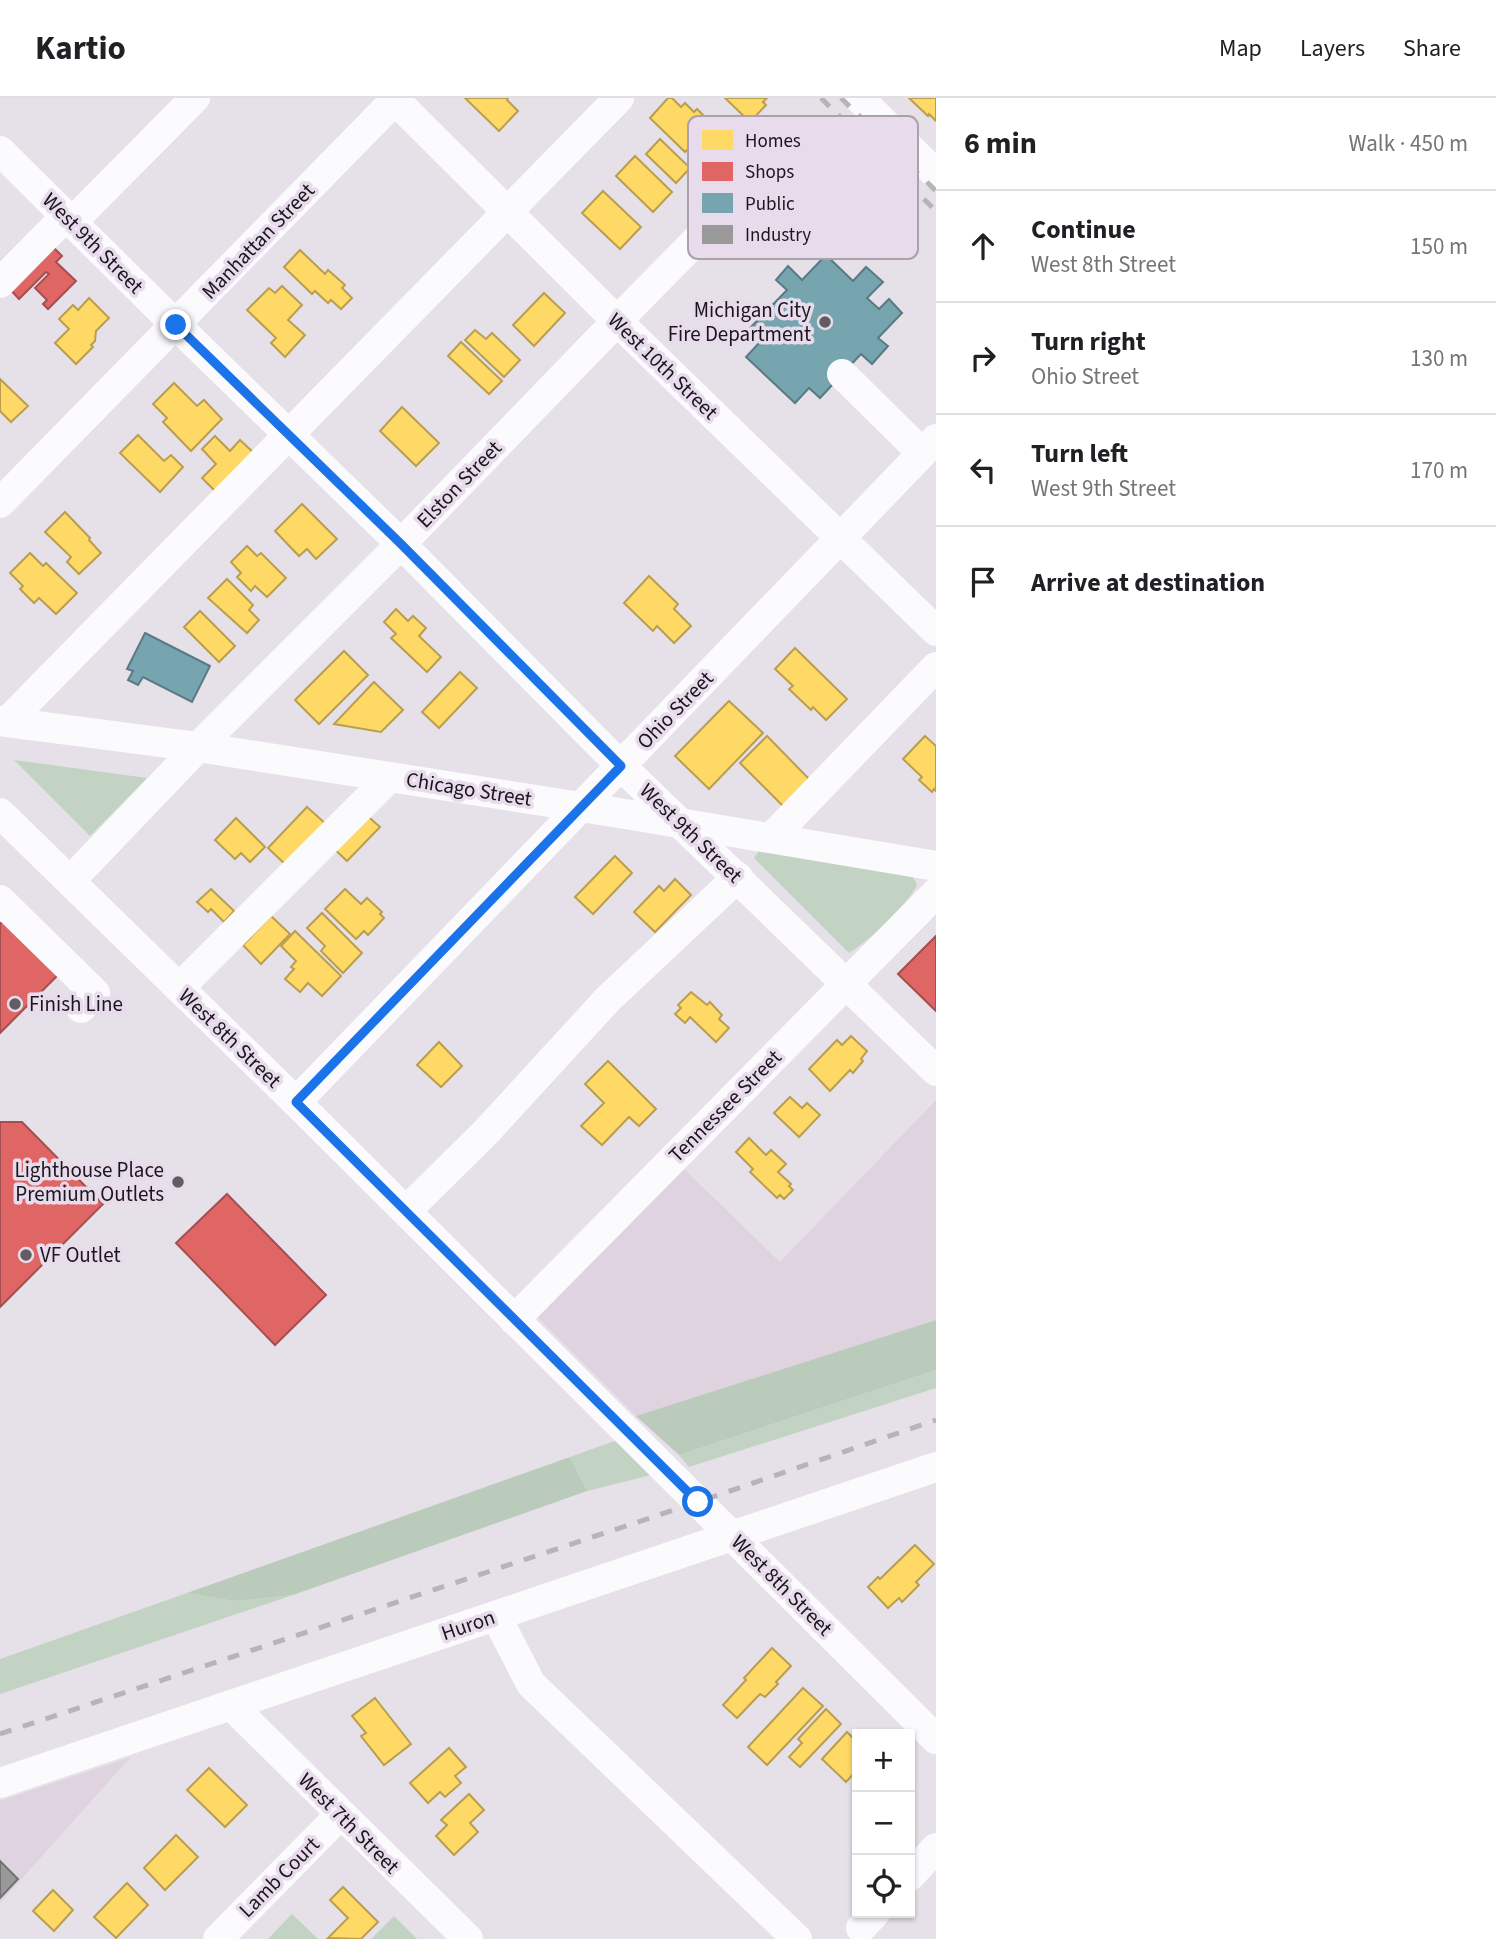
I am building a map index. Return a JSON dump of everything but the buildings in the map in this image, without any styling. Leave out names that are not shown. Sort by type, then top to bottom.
[{"type":"street","points":[[0,283],[195,98]]},
{"type":"street","points":[[3,722],[619,98]]},
{"type":"street","points":[[859,98],[877,116]]},
{"type":"street","name":"West 10th Street","points":[[395,99],[617,321],[936,631]]},
{"type":"street","name":"Manhattan Street","points":[[0,503],[395,99]]},
{"type":"street","name":"West 9th Street","points":[[0,151],[401,544],[621,766],[936,1071]]},
{"type":"street","points":[[918,156],[936,174]]},
{"type":"street","name":"Elston Street","points":[[69,881],[688,249]]},
{"type":"street","points":[[842,374],[929,446]]},
{"type":"street","name":"Ohio Street","points":[[296,1102],[929,446]]},
{"type":"street","points":[[771,838],[936,667]]},
{"type":"street","name":"Chicago Street","points":[[3,722],[198,747],[936,866]]},
{"type":"street","points":[[179,988],[390,777]]},
{"type":"street","name":"West 8th Street","points":[[0,813],[296,1102],[936,1739]]},
{"type":"street","points":[[406,1212],[486,1132],[608,999],[738,877]]},
{"type":"street","name":"Tennessee Street","points":[[514,1320],[936,892]]},
{"type":"street","points":[[0,900],[95,993],[81,1008]]},
{"type":"street","name":"Huron","points":[[0,1783],[936,1467]]},
{"type":"street","points":[[496,1616],[531,1684],[797,1939]]},
{"type":"street","name":"West 7th Street","points":[[231,1705],[468,1939]]},
{"type":"street","name":"Lamb Court","points":[[218,1939],[340,1815]]},
{"type":"street","points":[[915,1871],[936,1848]]},
{"type":"shaded area","points":[[936,1100],[936,1320],[636,1416],[537,1317],[683,1168],[780,1262]]},
{"type":"shaded area","points":[[131,1757],[119,1770],[0,1903],[0,1801]]},
{"type":"green space","points":[[14,760],[147,778],[90,836]]},
{"type":"green space","points":[[759,851],[912,875],[917,885],[887,922],[849,953],[754,858]]},
{"type":"green space","points":[[936,1320],[936,1370],[679,1455],[636,1416]]},
{"type":"green space","points":[[936,1370],[936,1388],[689,1467],[679,1455]]},
{"type":"green space","points":[[617,1440],[651,1475],[587,1491],[570,1457]]},
{"type":"green space","points":[[570,1457],[587,1491],[293,1595],[234,1601],[187,1593]]},
{"type":"green space","points":[[187,1593],[234,1601],[293,1595],[0,1694],[0,1659]]},
{"type":"green space","points":[[292,1914],[318,1939],[268,1939]]},
{"type":"green space","points":[[394,1916],[417,1939],[371,1939]]},
{"type":"railway","points":[[821,98],[839,116]]},
{"type":"railway","points":[[841,98],[859,116]]},
{"type":"railway","points":[[918,173],[936,191]]},
{"type":"railway","points":[[918,193],[936,211]]},
{"type":"railway","points":[[0,1734],[936,1420]]},
{"type":"place","name":"Michigan City Fire Department","points":[[825,322]]},
{"type":"place","name":"Finish Line","points":[[15,1004]]},
{"type":"place","name":"Lighthouse Place Premium Outlets","points":[[178,1182]]},
{"type":"place","name":"VF Outlet","points":[[26,1255]]},
{"type":"route","points":[[176,325],[401,544],[621,766],[296,1102],[698,1502]]}]
